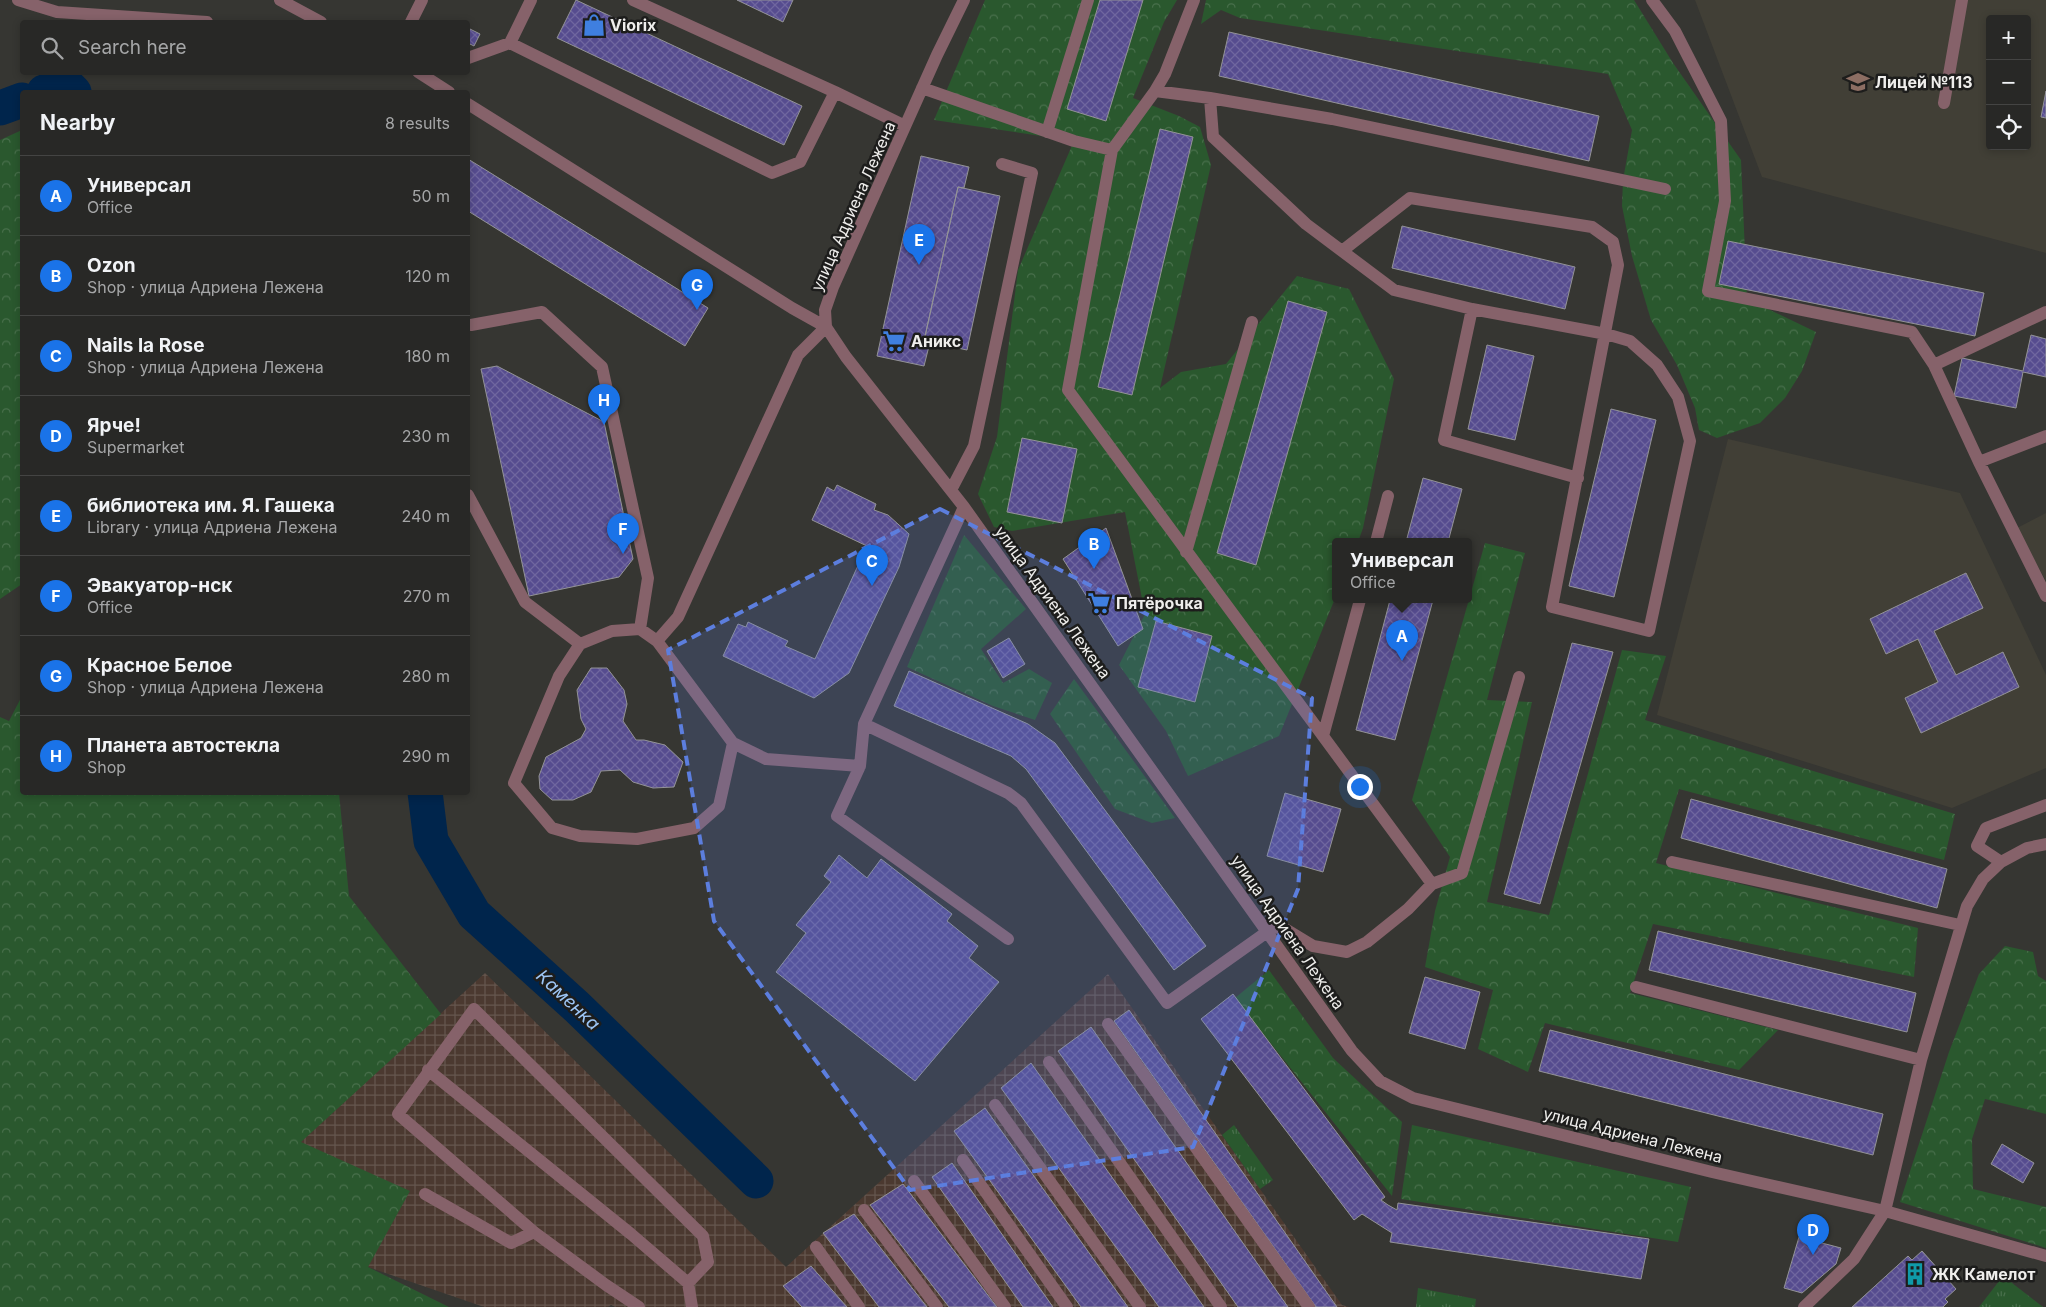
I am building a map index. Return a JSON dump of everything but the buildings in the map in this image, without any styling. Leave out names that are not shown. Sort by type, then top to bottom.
[{"type":"street","points":[[18,0],[57,12],[177,20]]},
{"type":"street","points":[[280,0],[318,20]]},
{"type":"street","points":[[412,20],[422,0]]},
{"type":"street","points":[[470,57],[510,43],[531,0]]},
{"type":"street","points":[[633,0],[906,126]]},
{"type":"street","name":"улица Адриена Лежена","points":[[964,0],[922,88],[833,287],[825,310],[826,327],[846,357],[964,507],[1352,1051],[1380,1081],[1413,1098],[1712,1172],[1885,1211],[2046,1256]]},
{"type":"street","points":[[1047,132],[1088,0]]},
{"type":"street","points":[[1194,0],[1165,74],[1155,91],[1112,150],[1068,390],[1432,884]]},
{"type":"street","points":[[1652,0],[1675,31],[1721,121],[1725,201],[1708,291],[1912,332],[1934,365],[1979,462],[2046,596]]},
{"type":"street","points":[[1944,103],[1962,0]]},
{"type":"street","points":[[510,43],[772,173],[800,162],[835,92]]},
{"type":"street","points":[[424,75],[446,90]]},
{"type":"street","points":[[922,88],[1047,132],[1112,150]]},
{"type":"street","points":[[1155,91],[1210,98],[1332,119],[1665,189]]},
{"type":"street","points":[[1210,98],[1214,137],[1306,224],[1342,251],[1394,290],[1472,309],[1606,334],[1630,341],[1657,365],[1678,397],[1690,441],[1649,631],[1552,607],[1606,334],[1618,265],[1613,242],[1592,227],[1410,198],[1342,251]]},
{"type":"street","points":[[470,105],[792,308],[826,327],[798,355],[678,617],[657,641]]},
{"type":"street","points":[[951,490],[974,446],[1032,173],[1002,164]]},
{"type":"street","points":[[1472,309],[1444,440],[1578,478]]},
{"type":"street","points":[[471,324],[542,312],[602,367],[648,578],[640,629]]},
{"type":"street","points":[[1934,365],[2046,312]]},
{"type":"street","points":[[1186,552],[1252,322]]},
{"type":"street","points":[[1979,462],[2046,436]]},
{"type":"street","points":[[1377,538],[1388,496]]},
{"type":"street","points":[[470,498],[525,602],[580,644]]},
{"type":"street","points":[[964,507],[864,724],[860,766],[837,816],[1008,939]]},
{"type":"street","points":[[1322,736],[1359,603]]},
{"type":"street","points":[[733,742],[718,806],[694,828],[636,839],[580,836],[552,828],[514,783],[559,676],[580,644],[612,631],[640,629],[657,641],[733,742],[766,759],[860,766]]},
{"type":"street","points":[[864,724],[1008,794],[1021,803],[1124,942],[1167,1004],[1264,928],[1285,929],[1313,946],[1347,952],[1367,942],[1408,909],[1432,884],[1462,873],[1519,677]]},
{"type":"street","points":[[2001,862],[1977,846],[1986,828],[2046,804]]},
{"type":"street","points":[[1804,1307],[1854,1259],[1885,1211],[1921,1060],[1967,906],[1983,879],[2001,862],[2027,848],[2046,844]]},
{"type":"street","points":[[1672,862],[1960,925]]},
{"type":"street","points":[[1636,986],[1921,1060]]},
{"type":"street","points":[[639,1307],[534,1232],[398,1114],[474,1009],[703,1236],[708,1262],[688,1283]]},
{"type":"street","points":[[1108,1024],[1309,1307]]},
{"type":"street","points":[[1049,1062],[1221,1307]]},
{"type":"street","points":[[428,1070],[631,1234],[688,1283],[692,1307]]},
{"type":"street","points":[[996,1105],[1140,1307]]},
{"type":"street","points":[[963,1160],[1067,1307]]},
{"type":"street","points":[[914,1181],[1005,1307]]},
{"type":"street","points":[[425,1194],[511,1243],[534,1232]]},
{"type":"street","points":[[864,1210],[937,1307]]},
{"type":"street","points":[[816,1247],[860,1307]]},
{"type":"highlighted area","points":[[940,509],[1312,698],[1298,889],[1193,1147],[910,1190],[714,921],[668,650]]},
{"type":"shaded area","name":"Лицей №113","points":[[1695,0],[2046,0],[2046,253],[1762,177]]},
{"type":"shaded area","points":[[1728,439],[1960,493],[2046,675],[2046,768],[1952,808],[1657,715]]},
{"type":"shaded area","points":[[2046,513],[2046,581],[2017,528]]},
{"type":"shaded area","points":[[485,973],[786,1267],[1108,974],[1342,1305],[1349,1307],[615,1307],[611,1305],[608,1307],[484,1307],[368,1267],[300,1142]]},
{"type":"green space","points":[[985,0],[1177,0],[1164,22],[1133,98],[1179,116],[1200,127],[1211,165],[1160,388],[1181,372],[1226,364],[1297,276],[1349,289],[1394,379],[1363,528],[1359,538],[1332,538],[1333,603],[1279,736],[1188,776],[1166,731],[1119,665],[1145,614],[1125,512],[1012,531],[994,527],[978,494],[997,437],[1018,270],[1074,141],[934,120]]},
{"type":"green space","points":[[1206,0],[1634,0],[1673,63],[1741,160],[1747,299],[1816,332],[1802,371],[1785,398],[1760,423],[1717,438],[1699,430],[1695,408],[1677,365],[1651,320],[1632,256],[1622,206],[1623,180],[1632,130],[1608,74],[1240,18],[1221,10],[1201,24]]},
{"type":"green space","points":[[20,131],[20,585],[0,599],[0,140]]},
{"type":"green space","points":[[964,535],[1026,609],[981,649],[1003,683],[1029,669],[1052,683],[1035,720],[993,706],[907,667]]},
{"type":"green space","points":[[1485,543],[1525,553],[1487,700],[1532,702],[1487,902],[1549,915],[1622,650],[1666,656],[1645,720],[1955,814],[1944,860],[1679,789],[1656,863],[1918,928],[1914,977],[1653,924],[1630,993],[1778,1030],[1739,1070],[1545,1023],[1528,1072],[1478,1049],[1493,990],[1425,967],[1435,911],[1450,857],[1412,800],[1468,603],[1472,603],[1472,589]]},
{"type":"green space","points":[[1074,679],[1175,818],[1152,823],[1115,809],[1050,714]]},
{"type":"green space","points":[[20,700],[20,795],[339,795],[349,896],[441,1014],[301,1142],[410,1191],[368,1267],[449,1307],[0,1307],[0,717],[9,721]]},
{"type":"green space","points":[[2005,946],[2033,952],[2038,976],[2046,981],[2046,1114],[1985,1099],[1972,1139],[1973,1189],[2046,1207],[2046,1248],[1900,1202],[1949,1052],[1979,974]]},
{"type":"green space","points":[[1269,970],[1333,1058],[1402,1122],[1392,1196],[1235,998]]},
{"type":"green space","points":[[1234,1125],[1273,1180],[1260,1189],[1222,1135]]},
{"type":"green space","points":[[1412,1125],[1691,1187],[1678,1242],[1401,1199]]},
{"type":"green space","points":[[2003,1276],[2043,1307],[1979,1307]]},
{"type":"green space","points":[[1418,1288],[1476,1299],[1475,1307],[1416,1307]]},
{"type":"waterway","name":"Каменка","points":[[51,90],[67,85],[72,90]]},
{"type":"waterway","name":"Каменка","points":[[0,108],[20,101]]},
{"type":"waterway","name":"Каменка","points":[[425,795],[431,841],[474,914],[577,1007],[756,1181]]},
{"type":"place","name":"Viorix","points":[[594,25]]},
{"type":"place","name":"Лицей №113","points":[[1858,82]]},
{"type":"place","name":"библиотека им. Я. Гашека","points":[[919,265]]},
{"type":"place","name":"Красное Белое","points":[[697,310]]},
{"type":"place","name":"Аникс","points":[[894,341]]},
{"type":"place","name":"Планета автостекла","points":[[604,425]]},
{"type":"place","name":"Эвакуатор-нск","points":[[623,554]]},
{"type":"place","name":"Ozon","points":[[1094,569]]},
{"type":"place","name":"Nails la Rose","points":[[872,586]]},
{"type":"place","name":"Пятёрочка","points":[[1099,603]]},
{"type":"place","name":"Универсал","points":[[1402,661]]},
{"type":"place","name":"Ярче!","points":[[1813,1255]]},
{"type":"place","name":"ЖК Камелот","points":[[1915,1274]]}]
